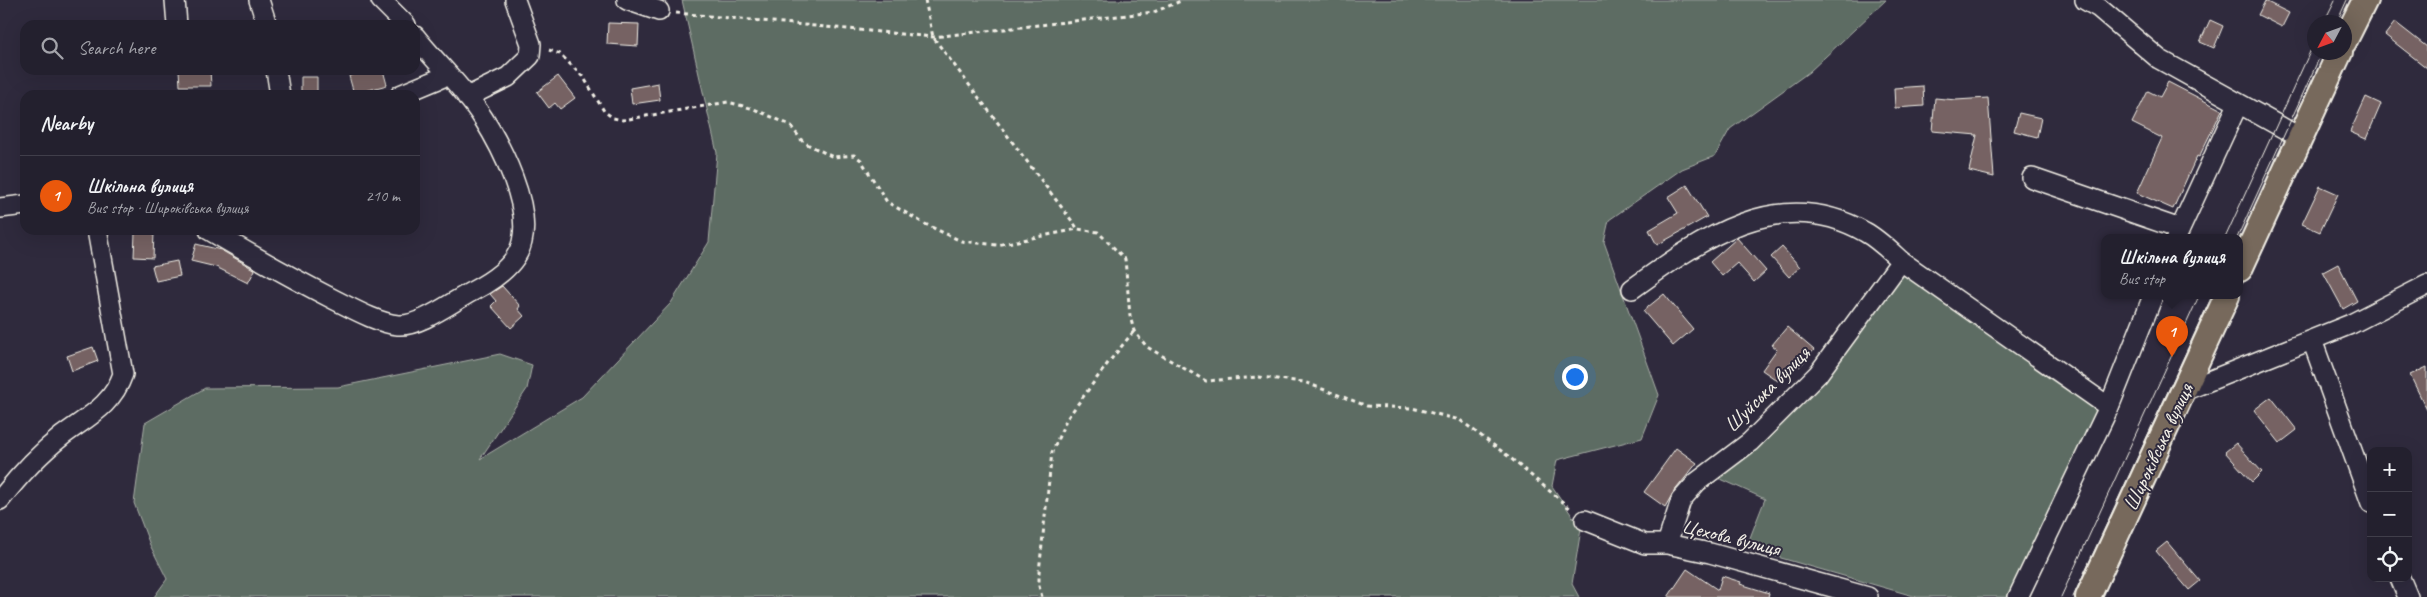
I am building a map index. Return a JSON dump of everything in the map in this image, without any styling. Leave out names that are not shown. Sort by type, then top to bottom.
[{"type":"main road","points":[[2352,25],[2364,0]]},
{"type":"main road","points":[[2243,261],[2336,60]]},
{"type":"main road","name":"Широківська вулиця","points":[[2088,597],[2226,299]]},
{"type":"street","points":[[175,0],[177,20]]},
{"type":"street","points":[[259,0],[265,20]]},
{"type":"street","points":[[381,0],[401,20]]},
{"type":"street","points":[[467,97],[508,77],[530,56],[531,44],[515,0]]},
{"type":"street","points":[[627,0],[659,11]]},
{"type":"street","points":[[2095,3],[2159,59],[2299,138]]},
{"type":"street","points":[[217,235],[283,274],[360,312],[398,325],[414,324],[490,282],[512,262],[522,243],[524,219],[518,192],[504,158],[483,118],[420,42]]},
{"type":"street","points":[[277,75],[279,90]]},
{"type":"street","points":[[412,90],[448,75]]},
{"type":"street","points":[[2032,178],[2178,233],[2238,104]]},
{"type":"street","points":[[0,208],[20,206]]},
{"type":"street","points":[[1632,289],[1685,250],[1719,231],[1778,214],[1812,214],[1839,220],[1866,232],[1901,261],[2109,407]]},
{"type":"street","points":[[0,500],[44,451],[62,436],[92,416],[108,402],[118,388],[123,374],[98,235]]},
{"type":"street","name":"Шуйська вулиця","points":[[1667,544],[1681,500],[1697,482],[1750,442],[1818,374],[1901,261]]},
{"type":"street","points":[[2184,391],[2351,324],[2427,285]]},
{"type":"street","points":[[2018,597],[2109,407],[2152,299]]},
{"type":"street","points":[[2312,340],[2367,492]]},
{"type":"street","name":"Цехова вулиця","points":[[1585,520],[1644,544],[1667,544],[1710,553],[1868,597]]},
{"type":"street","points":[[2402,582],[2408,597]]},
{"type":"path","points":[[925,0],[933,37],[1078,229]]},
{"type":"path","points":[[659,11],[933,37],[1154,12],[1183,0]]},
{"type":"path","points":[[531,44],[560,54],[584,78],[604,111],[613,118],[623,120],[728,102],[754,109],[790,125],[803,142],[833,157],[854,155],[862,160],[887,202],[925,224],[961,241],[997,245],[1078,229],[1098,232],[1125,259],[1130,316],[1134,331],[1147,347],[1206,381],[1260,377],[1304,382],[1367,406],[1412,408],[1460,420],[1508,456],[1585,520]]},
{"type":"path","points":[[1042,597],[1039,586],[1039,572],[1052,452],[1066,420],[1108,362],[1134,331]]},
{"type":"shaded area","points":[[682,0],[1886,0],[1809,72],[1730,129],[1715,156],[1682,169],[1609,220],[1604,242],[1659,395],[1642,438],[1557,460],[1552,486],[1581,529],[1572,584],[1579,597],[154,597],[167,579],[150,545],[134,503],[145,423],[205,388],[338,387],[500,354],[532,365],[527,389],[480,459],[582,397],[671,303],[709,242],[717,153]]},
{"type":"shaded area","points":[[1904,270],[2101,409],[2008,597],[1917,597],[1746,548],[1765,499],[1714,476]]},
{"type":"building","points":[[2265,1],[2289,13],[2282,27],[2258,15]]},
{"type":"building","points":[[2210,20],[2223,26],[2214,48],[2200,42]]},
{"type":"building","points":[[2395,22],[2427,47],[2427,68],[2385,35]]},
{"type":"building","points":[[608,23],[639,24],[638,46],[607,44]]},
{"type":"building","points":[[179,75],[210,75],[211,86],[180,86]]},
{"type":"building","points":[[384,75],[387,85],[369,90],[353,90],[349,76]]},
{"type":"building","points":[[558,76],[575,98],[560,109],[555,103],[549,108],[537,92]]},
{"type":"building","points":[[301,77],[317,77],[317,90],[301,90]]},
{"type":"building","points":[[2168,82],[2222,110],[2199,157],[2197,156],[2173,209],[2137,193],[2162,138],[2132,123],[2148,91],[2160,97]]},
{"type":"building","points":[[658,83],[660,100],[632,104],[630,88]]},
{"type":"building","points":[[1923,86],[1924,106],[1895,108],[1894,88]]},
{"type":"building","points":[[2366,97],[2381,104],[2366,139],[2350,132]]},
{"type":"building","points":[[1935,98],[1956,100],[1988,98],[1994,177],[1969,171],[1977,135],[1932,131]]},
{"type":"building","points":[[2019,113],[2041,118],[2037,137],[2014,131]]},
{"type":"building","points":[[1687,185],[1707,217],[1657,245],[1649,230],[1678,213],[1668,197]]},
{"type":"building","points":[[2320,186],[2338,194],[2320,232],[2302,224]]},
{"type":"building","points":[[135,235],[154,235],[153,258],[134,257]]},
{"type":"building","points":[[1737,238],[1766,271],[1754,282],[1737,263],[1722,276],[1710,262]]},
{"type":"building","points":[[196,244],[221,250],[255,270],[248,283],[216,267],[191,261]]},
{"type":"building","points":[[1782,247],[1800,267],[1789,277],[1771,257]]},
{"type":"building","points":[[177,261],[180,276],[156,281],[152,266]]},
{"type":"building","points":[[2338,264],[2357,301],[2343,309],[2323,272]]},
{"type":"building","points":[[502,286],[520,306],[518,309],[524,316],[511,328],[491,306],[496,301],[490,294]]},
{"type":"building","points":[[1664,294],[1693,329],[1673,346],[1643,311]]},
{"type":"building","points":[[1787,327],[1814,350],[1799,367],[1792,361],[1778,381],[1762,370],[1777,349],[1772,345]]},
{"type":"building","points":[[93,347],[98,361],[72,371],[67,356]]},
{"type":"building","points":[[2427,367],[2427,410],[2410,375]]},
{"type":"building","points":[[2271,397],[2297,430],[2280,443],[2254,410]]},
{"type":"building","points":[[2236,443],[2262,472],[2252,482],[2225,452]]},
{"type":"building","points":[[1676,448],[1697,463],[1673,493],[1665,507],[1644,492]]},
{"type":"building","points":[[2167,542],[2200,581],[2189,590],[2156,551]]},
{"type":"building","points":[[1687,569],[1718,590],[1722,576],[1769,593],[1768,597],[1668,597]]},
{"type":"tram line","points":[[2328,15],[2335,0]]},
{"type":"tram line","points":[[2340,15],[2347,0]]},
{"type":"tram line","points":[[2227,234],[2307,58]]},
{"type":"tram line","points":[[2239,234],[2318,60]]},
{"type":"tram line","points":[[2061,597],[2198,299]]},
{"type":"tram line","points":[[2073,597],[2211,299]]},
{"type":"place","name":"Шкільна вулиця","points":[[2172,357]]}]
